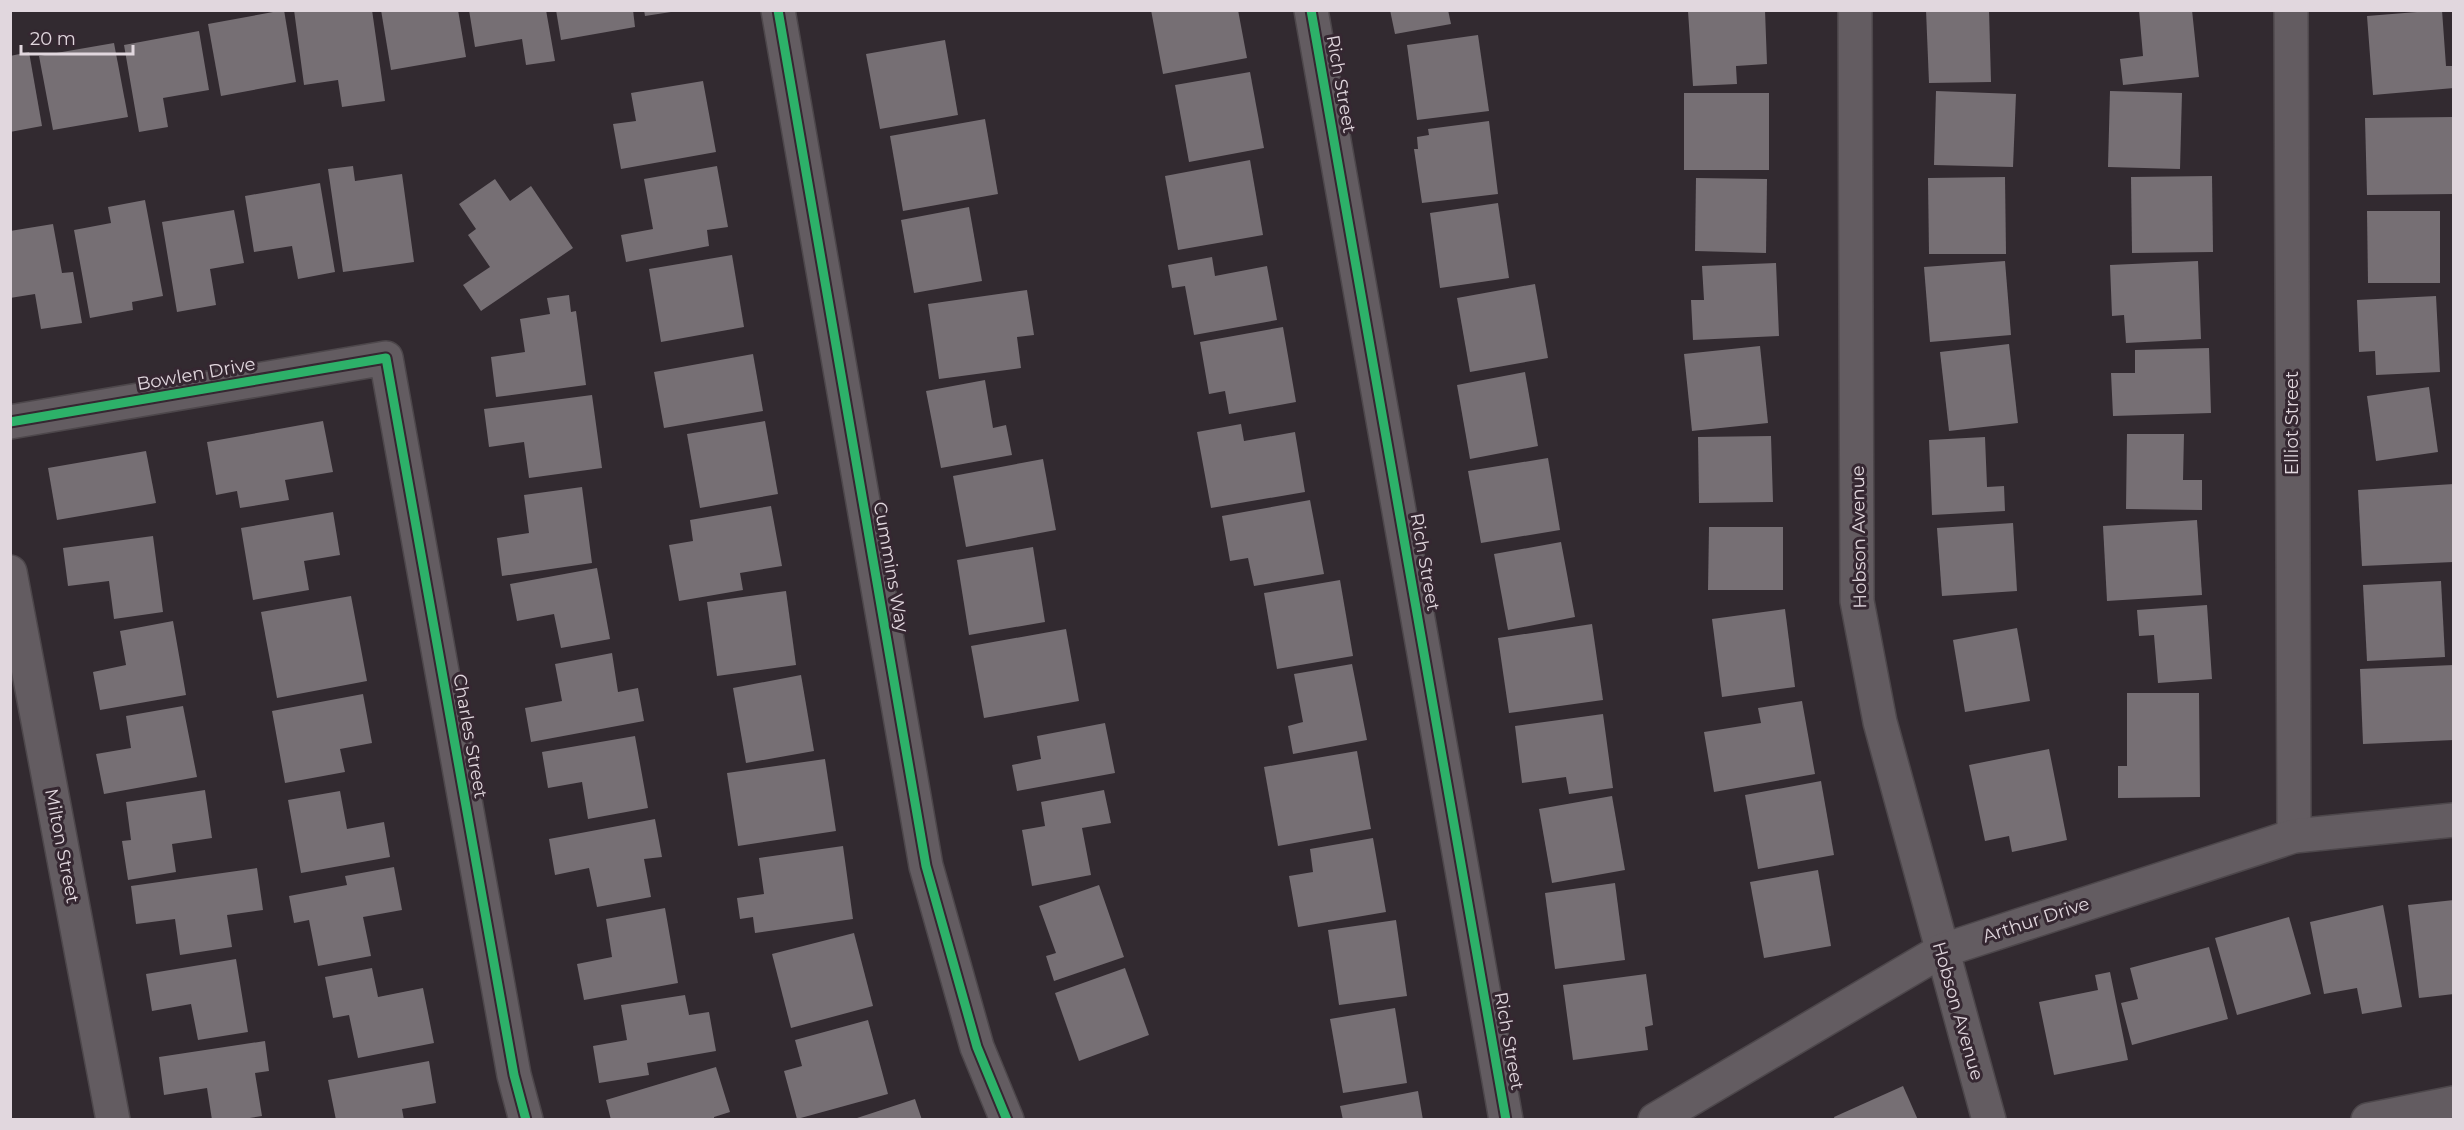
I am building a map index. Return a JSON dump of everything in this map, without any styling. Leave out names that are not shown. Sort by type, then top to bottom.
[{"type":"street","name":"Cummins Way","points":[[778,10],[926,866],[977,1047],[1007,1119]]},
{"type":"street","name":"Rich Street","points":[[1311,10],[1506,1119]]},
{"type":"street","name":"Hobson Avenue","points":[[1855,10],[1857,601],[1880,722],[1941,951],[1989,1119]]},
{"type":"street","name":"Elliot Street","points":[[2291,10],[2294,836]]},
{"type":"street","name":"Bowlen Drive","points":[[10,422],[386,358]]},
{"type":"street","name":"Charles Street","points":[[386,358],[514,1074],[526,1119]]},
{"type":"street","name":"Milton Street","points":[[10,572],[112,1119]]},
{"type":"street","name":"Arthur Drive","points":[[1655,1119],[1941,951],[2294,836],[2454,820]]},
{"type":"street","points":[[2368,1119],[2454,1103]]},
{"type":"building","points":[[284,10],[296,82],[221,96],[208,24]]},
{"type":"building","points":[[294,10],[372,10],[385,101],[342,107],[338,80],[304,85]]},
{"type":"building","points":[[381,10],[458,10],[466,57],[391,70]]},
{"type":"building","points":[[469,10],[546,10],[555,61],[526,65],[522,39],[475,47]]},
{"type":"building","points":[[556,10],[633,10],[635,27],[561,40]]},
{"type":"building","points":[[644,10],[671,10],[671,12],[645,16]]},
{"type":"building","points":[[1151,10],[1238,10],[1247,58],[1163,74]]},
{"type":"building","points":[[1390,10],[1448,10],[1451,24],[1395,34]]},
{"type":"building","points":[[1765,10],[1767,64],[1736,66],[1737,84],[1693,86],[1688,11]]},
{"type":"building","points":[[1926,10],[1989,10],[1991,82],[1929,83]]},
{"type":"building","points":[[2139,10],[2192,10],[2199,77],[2123,85],[2120,59],[2143,56]]},
{"type":"building","points":[[2442,10],[2446,66],[2454,66],[2454,88],[2373,95],[2367,16]]},
{"type":"building","points":[[199,31],[209,90],[163,98],[168,127],[139,132],[124,45]]},
{"type":"building","points":[[1478,35],[1489,111],[1417,120],[1407,45]]},
{"type":"building","points":[[945,40],[958,115],[880,129],[866,54]]},
{"type":"building","points":[[114,43],[128,117],[53,130],[39,56]]},
{"type":"building","points":[[29,52],[42,126],[10,132],[10,56]]},
{"type":"building","points":[[1250,72],[1264,148],[1189,162],[1175,85]]},
{"type":"building","points":[[703,81],[716,152],[621,169],[613,124],[636,121],[631,93]]},
{"type":"building","points":[[1936,91],[2016,94],[2013,167],[1934,165]]},
{"type":"building","points":[[2110,91],[2182,93],[2180,169],[2108,167]]},
{"type":"building","points":[[1684,93],[1769,93],[1769,170],[1684,170]]},
{"type":"building","points":[[2454,117],[2454,194],[2367,195],[2365,118]]},
{"type":"building","points":[[985,119],[998,194],[903,211],[890,136]]},
{"type":"building","points":[[1489,121],[1498,194],[1422,203],[1414,149],[1418,149],[1417,137],[1429,135],[1428,129]]},
{"type":"building","points":[[1250,160],[1263,235],[1178,250],[1165,176]]},
{"type":"building","points":[[353,166],[355,181],[402,174],[414,262],[343,272],[328,169]]},
{"type":"building","points":[[717,166],[728,227],[707,230],[709,246],[626,262],[621,235],[653,229],[644,179]]},
{"type":"building","points":[[2212,176],[2213,252],[2132,253],[2131,177]]},
{"type":"building","points":[[2005,177],[2006,254],[1929,254],[1928,178]]},
{"type":"building","points":[[1696,178],[1767,179],[1766,253],[1695,251]]},
{"type":"building","points":[[495,179],[510,201],[531,186],[573,248],[481,311],[463,285],[490,267],[468,235],[476,229],[459,204]]},
{"type":"building","points":[[320,183],[335,272],[298,279],[292,246],[254,252],[245,196]]},
{"type":"building","points":[[145,200],[163,296],[132,302],[133,310],[90,318],[74,230],[111,223],[108,207]]},
{"type":"building","points":[[1498,203],[1509,278],[1440,288],[1430,213]]},
{"type":"building","points":[[969,207],[982,281],[914,293],[901,220]]},
{"type":"building","points":[[234,210],[244,263],[210,269],[216,305],[177,312],[162,222]]},
{"type":"building","points":[[2367,211],[2440,211],[2440,283],[2368,283]]},
{"type":"building","points":[[53,224],[62,273],[73,272],[82,323],[41,329],[35,294],[10,298],[10,231]]},
{"type":"building","points":[[732,255],[744,327],[661,342],[649,269]]},
{"type":"building","points":[[1212,257],[1215,276],[1267,266],[1277,320],[1194,335],[1185,286],[1172,288],[1168,265]]},
{"type":"building","points":[[2005,261],[2011,335],[1930,342],[1924,267]]},
{"type":"building","points":[[2198,261],[2201,339],[2126,343],[2124,315],[2112,316],[2110,265]]},
{"type":"building","points":[[1776,263],[1779,336],[1693,340],[1691,300],[1704,300],[1702,266]]},
{"type":"building","points":[[1535,284],[1548,358],[1470,372],[1457,298]]},
{"type":"building","points":[[1027,290],[1034,335],[1017,337],[1021,368],[939,379],[928,304]]},
{"type":"building","points":[[569,295],[571,312],[576,311],[586,385],[496,397],[491,357],[525,352],[520,319],[550,314],[547,298]]},
{"type":"building","points":[[2436,296],[2440,372],[2376,375],[2375,351],[2359,352],[2357,300]]},
{"type":"building","points":[[1283,327],[1296,402],[1229,414],[1225,391],[1209,394],[1200,342]]},
{"type":"building","points":[[2009,344],[2018,423],[1949,431],[1940,352]]},
{"type":"building","points":[[1760,346],[1768,423],[1692,431],[1684,354]]},
{"type":"building","points":[[2209,348],[2211,413],[2113,416],[2111,373],[2135,373],[2135,350]]},
{"type":"building","points":[[753,354],[763,411],[664,428],[654,372]]},
{"type":"building","points":[[1525,372],[1538,446],[1470,459],[1457,385]]},
{"type":"building","points":[[985,380],[993,428],[1006,425],[1012,455],[941,468],[926,391]]},
{"type":"building","points":[[2429,387],[2438,452],[2376,461],[2367,396]]},
{"type":"building","points":[[592,395],[602,468],[529,478],[524,442],[489,447],[484,409]]},
{"type":"building","points":[[323,421],[333,472],[285,480],[289,500],[240,508],[237,491],[216,495],[207,442]]},
{"type":"building","points":[[765,421],[778,494],[700,508],[687,434]]},
{"type":"building","points":[[1241,424],[1244,441],[1295,432],[1305,492],[1211,508],[1197,432]]},
{"type":"building","points":[[2127,434],[2184,434],[2183,480],[2202,480],[2202,510],[2126,509]]},
{"type":"building","points":[[1771,436],[1773,502],[1699,503],[1698,437]]},
{"type":"building","points":[[1985,437],[1987,487],[2004,486],[2005,511],[1932,515],[1929,440]]},
{"type":"building","points":[[146,451],[156,503],[57,520],[48,468]]},
{"type":"building","points":[[1548,458],[1560,530],[1481,543],[1468,471]]},
{"type":"building","points":[[1043,459],[1056,530],[966,547],[953,476]]},
{"type":"building","points":[[2454,484],[2454,562],[2362,566],[2358,490]]},
{"type":"building","points":[[582,487],[592,563],[502,576],[497,538],[529,533],[524,495]]},
{"type":"building","points":[[1310,500],[1324,574],[1254,586],[1248,558],[1230,561],[1222,516]]},
{"type":"building","points":[[771,506],[782,566],[740,573],[743,590],[679,601],[669,545],[693,541],[690,520]]},
{"type":"building","points":[[333,512],[340,555],[304,561],[309,590],[253,600],[241,528]]},
{"type":"building","points":[[2197,520],[2202,595],[2107,601],[2103,526]]},
{"type":"building","points":[[2013,523],[2017,591],[1942,596],[1937,528]]},
{"type":"building","points":[[1709,527],[1783,527],[1783,590],[1708,590]]},
{"type":"building","points":[[153,536],[163,612],[114,619],[109,581],[68,586],[63,548]]},
{"type":"building","points":[[1561,542],[1575,617],[1508,630],[1494,554]]},
{"type":"building","points":[[1033,547],[1045,622],[969,635],[957,560]]},
{"type":"building","points":[[597,568],[610,639],[561,648],[554,614],[517,621],[510,584]]},
{"type":"building","points":[[1340,580],[1353,656],[1277,669],[1264,593]]},
{"type":"building","points":[[2441,581],[2445,657],[2367,661],[2363,585]]},
{"type":"building","points":[[786,591],[796,665],[717,676],[707,602]]},
{"type":"building","points":[[351,596],[367,681],[277,698],[261,612]]},
{"type":"building","points":[[2207,605],[2212,679],[2158,683],[2154,635],[2139,636],[2137,610]]},
{"type":"building","points":[[1785,609],[1795,687],[1722,697],[1712,619]]},
{"type":"building","points":[[173,621],[186,695],[100,710],[93,672],[126,665],[120,631]]},
{"type":"building","points":[[1592,624],[1603,700],[1509,713],[1498,638]]},
{"type":"building","points":[[2017,628],[2030,701],[1965,712],[1953,640]]},
{"type":"building","points":[[1066,629],[1079,701],[984,718],[971,646]]},
{"type":"building","points":[[612,653],[618,692],[638,688],[644,721],[531,742],[525,708],[562,701],[555,664]]},
{"type":"building","points":[[1352,664],[1367,740],[1293,754],[1288,726],[1303,722],[1294,674]]},
{"type":"building","points":[[2454,665],[2454,740],[2363,744],[2360,669]]},
{"type":"building","points":[[801,675],[814,751],[746,763],[733,688]]},
{"type":"building","points":[[2127,693],[2199,693],[2200,797],[2118,798],[2118,766],[2127,766]]},
{"type":"building","points":[[363,694],[372,743],[340,749],[345,772],[285,783],[272,711]]},
{"type":"building","points":[[1802,701],[1815,774],[1714,792],[1704,732],[1761,723],[1758,708]]},
{"type":"building","points":[[183,706],[197,777],[104,794],[96,754],[131,748],[126,716]]},
{"type":"building","points":[[1603,714],[1613,788],[1569,794],[1566,777],[1522,783],[1515,726]]},
{"type":"building","points":[[1105,723],[1115,773],[1017,791],[1012,765],[1041,759],[1037,736]]},
{"type":"building","points":[[635,736],[648,808],[588,819],[582,782],[548,788],[542,752]]},
{"type":"building","points":[[2049,749],[2067,840],[2012,852],[2009,836],[1985,841],[1969,765]]},
{"type":"building","points":[[1357,751],[1371,829],[1278,846],[1264,767]]},
{"type":"building","points":[[825,759],[836,831],[738,846],[727,773]]},
{"type":"building","points":[[1821,781],[1834,855],[1758,869],[1745,795]]},
{"type":"building","points":[[205,790],[212,838],[172,844],[176,872],[128,880],[122,841],[131,840],[126,802]]},
{"type":"building","points":[[1104,790],[1111,823],[1082,828],[1091,875],[1032,886],[1022,830],[1045,826],[1041,802]]},
{"type":"building","points":[[340,791],[347,829],[384,822],[390,857],[301,873],[288,800]]},
{"type":"building","points":[[1612,796],[1625,870],[1552,883],[1539,809]]},
{"type":"building","points":[[655,819],[662,857],[644,859],[651,897],[597,907],[589,868],[555,875],[549,839]]},
{"type":"building","points":[[1373,838],[1386,912],[1298,927],[1289,876],[1313,872],[1310,849]]},
{"type":"building","points":[[843,846],[853,919],[755,933],[753,917],[740,919],[737,898],[764,894],[759,858]]},
{"type":"building","points":[[394,867],[402,910],[363,917],[371,956],[318,966],[309,920],[294,923],[289,896],[347,885],[345,876]]},
{"type":"building","points":[[257,868],[263,910],[227,915],[232,947],[180,955],[175,919],[136,924],[131,886]]},
{"type":"building","points":[[1818,870],[1831,946],[1764,958],[1750,882]]},
{"type":"building","points":[[1615,883],[1625,960],[1555,969],[1545,893]]},
{"type":"building","points":[[1099,885],[1124,957],[1054,981],[1046,956],[1056,953],[1039,906]]},
{"type":"building","points":[[2454,900],[2454,994],[2419,998],[2408,905]]},
{"type":"building","points":[[2383,905],[2402,1007],[2362,1014],[2357,988],[2324,994],[2310,922]]},
{"type":"building","points":[[665,908],[678,983],[584,1000],[577,964],[612,957],[606,919]]},
{"type":"building","points":[[2289,917],[2311,994],[2237,1015],[2215,938]]},
{"type":"building","points":[[1396,920],[1407,996],[1339,1005],[1328,930]]},
{"type":"building","points":[[854,933],[873,1006],[791,1028],[772,954]]},
{"type":"building","points":[[2209,947],[2228,1019],[2132,1045],[2121,1003],[2138,999],[2130,968]]},
{"type":"building","points":[[236,959],[248,1032],[198,1040],[191,1004],[152,1011],[146,974]]},
{"type":"building","points":[[372,968],[378,997],[423,988],[434,1043],[358,1058],[349,1015],[333,1018],[325,977]]},
{"type":"building","points":[[1125,968],[1149,1035],[1079,1061],[1055,993]]},
{"type":"building","points":[[2110,972],[2128,1060],[2054,1075],[2039,1002],[2098,990],[2095,975]]},
{"type":"building","points":[[1646,974],[1653,1025],[1645,1027],[1648,1050],[1573,1060],[1563,985]]},
{"type":"building","points":[[685,995],[689,1015],[709,1012],[716,1051],[647,1063],[649,1075],[599,1083],[593,1046],[627,1040],[621,1005]]},
{"type":"building","points":[[1395,1008],[1407,1083],[1343,1093],[1330,1019]]},
{"type":"building","points":[[868,1020],[888,1094],[797,1119],[784,1071],[802,1066],[795,1040]]},
{"type":"building","points":[[265,1041],[269,1071],[255,1073],[262,1116],[237,1120],[212,1120],[207,1088],[164,1095],[159,1057]]},
{"type":"building","points":[[429,1061],[436,1103],[402,1109],[404,1120],[336,1120],[328,1080]]},
{"type":"building","points":[[716,1067],[730,1112],[714,1117],[714,1120],[611,1120],[606,1100]]},
{"type":"building","points":[[1903,1086],[1918,1120],[1835,1120],[1834,1117]]},
{"type":"building","points":[[1418,1091],[1423,1120],[1343,1120],[1340,1106]]},
{"type":"building","points":[[915,1099],[922,1120],[854,1119]]},
{"type":"cycle path","points":[[778,10],[926,866],[977,1047],[1007,1120]]},
{"type":"cycle path","points":[[1311,10],[1506,1120]]},
{"type":"cycle path","points":[[10,422],[386,358],[514,1075],[526,1120]]}]
